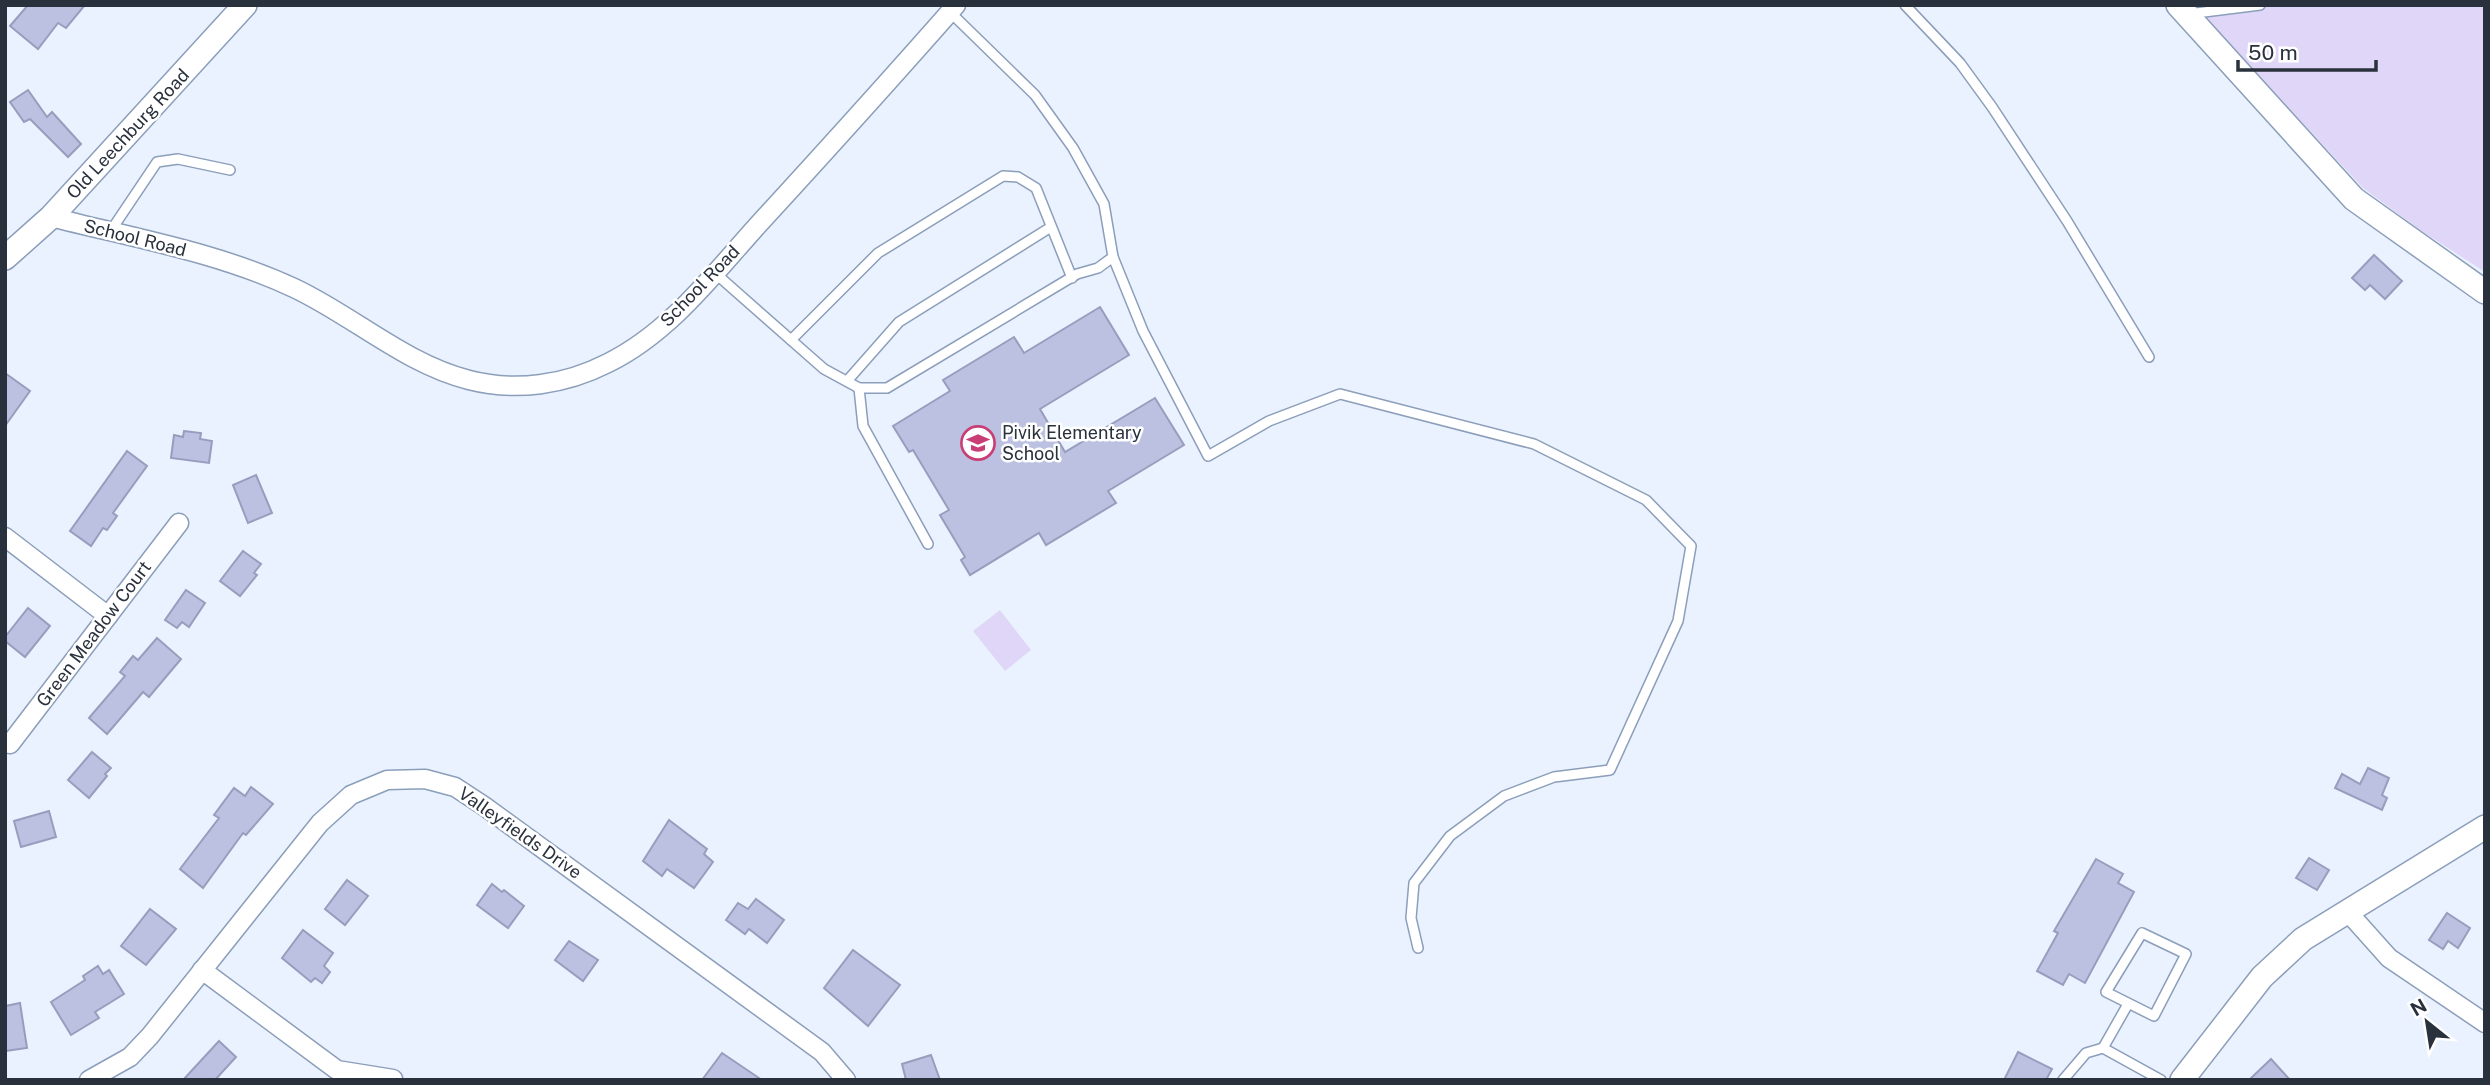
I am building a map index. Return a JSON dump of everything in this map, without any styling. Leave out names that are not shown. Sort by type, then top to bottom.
[{"type":"street","name":"Old Leechburg Road","points":[[5,258],[51,217],[245,5]]},
{"type":"street","name":"School Road","points":[[51,217],[225,260],[254,270],[298,290],[415,358],[468,380],[540,386],[572,378],[608,363],[641,342],[678,312],[953,8]]},
{"type":"street","points":[[2182,10],[2354,200],[2485,292]]},
{"type":"street","name":"Green Meadow Court","points":[[10,744],[179,523]]},
{"type":"street","points":[[5,537],[108,616]]},
{"type":"street","name":"Valleyfields Drive","points":[[89,1080],[130,1057],[320,823],[351,795],[387,780],[425,779],[455,787],[484,806],[822,1052],[846,1080]]},
{"type":"street","points":[[2182,1080],[2262,977],[2303,939],[2485,827]]},
{"type":"street","points":[[2347,911],[2389,958],[2485,1023]]},
{"type":"street","points":[[202,970],[337,1069],[393,1079]]},
{"type":"lane","points":[[1905,5],[1960,63],[1992,107],[2067,221],[2149,358]]},
{"type":"lane","points":[[2182,10],[2260,5]]},
{"type":"lane","points":[[953,8],[1035,95],[1073,148],[1104,204],[1113,257],[1143,331],[1208,456],[1269,421],[1340,394],[1534,444],[1646,500],[1691,546],[1678,621],[1610,770],[1554,777],[1504,796],[1450,836],[1414,883],[1411,918],[1418,948]]},
{"type":"lane","points":[[110,232],[157,162],[178,159],[230,170]]},
{"type":"lane","points":[[791,340],[878,253],[1003,176],[1018,177],[1035,188],[1072,278]]},
{"type":"lane","points":[[847,382],[899,322],[1051,227]]},
{"type":"lane","points":[[715,273],[824,369],[859,388],[887,388],[1072,278],[1098,268],[1113,257]]},
{"type":"lane","points":[[859,388],[863,426],[928,544]]},
{"type":"lane","points":[[2142,933],[2186,954],[2154,1016],[2127,1004],[2106,992],[2142,933]]},
{"type":"lane","points":[[2063,1080],[2086,1053],[2103,1048],[2127,1004]]},
{"type":"lane","points":[[2103,1048],[2161,1080]]},
{"type":"shaded area","points":[[2193,5],[2485,5],[2485,272],[2420,230],[2363,188]]},
{"type":"shaded area","points":[[1000,610],[1031,650],[1005,671],[973,631]]},
{"type":"building","points":[[28,5],[85,5],[66,28],[58,23],[38,49],[10,26]]},
{"type":"building","points":[[28,90],[47,117],[52,112],[81,144],[68,157],[30,119],[24,122],[10,102]]},
{"type":"building","points":[[2374,255],[2402,281],[2385,299],[2370,285],[2365,290],[2352,278]]},
{"type":"building","name":"Pivik Elementary School","points":[[1100,307],[1129,355],[1040,409],[1065,452],[1155,398],[1184,445],[1108,491],[1116,503],[1046,545],[1039,533],[970,575],[961,560],[965,557],[940,515],[949,510],[913,450],[909,452],[893,426],[950,391],[943,380],[1014,337],[1024,353]]},
{"type":"building","points":[[5,373],[30,391],[5,426]]},
{"type":"building","points":[[184,431],[201,433],[200,439],[212,441],[209,463],[171,458],[174,435],[183,437]]},
{"type":"building","points":[[127,451],[147,466],[113,513],[117,516],[107,530],[103,528],[91,546],[70,531]]},
{"type":"building","points":[[256,475],[272,513],[248,523],[233,485]]},
{"type":"building","points":[[243,551],[261,564],[254,573],[257,575],[240,596],[220,581]]},
{"type":"building","points":[[186,590],[205,603],[189,627],[182,622],[177,628],[165,620]]},
{"type":"building","points":[[28,608],[50,626],[25,657],[5,641],[5,637]]},
{"type":"building","points":[[157,638],[181,659],[149,697],[143,692],[107,734],[89,718],[125,676],[120,672],[133,656],[138,660]]},
{"type":"building","points":[[92,752],[111,768],[89,798],[68,780]]},
{"type":"building","points":[[2368,768],[2389,778],[2382,795],[2387,798],[2382,810],[2335,788],[2342,774],[2360,784]]},
{"type":"building","points":[[251,787],[273,804],[246,835],[243,833],[203,888],[180,869],[219,818],[214,815],[234,788],[245,796]]},
{"type":"building","points":[[49,811],[56,837],[21,847],[14,821]]},
{"type":"building","points":[[669,820],[707,849],[704,854],[713,862],[694,888],[667,869],[662,876],[643,861]]},
{"type":"building","points":[[2309,858],[2329,870],[2317,890],[2296,878]]},
{"type":"building","points":[[2096,859],[2123,874],[2118,883],[2134,892],[2085,983],[2069,974],[2063,985],[2037,971],[2058,933],[2054,931]]},
{"type":"building","points":[[347,880],[368,896],[345,925],[325,909]]},
{"type":"building","points":[[492,884],[524,906],[508,928],[477,905]]},
{"type":"building","points":[[756,899],[784,920],[767,943],[749,929],[745,934],[726,920],[738,903],[748,909]]},
{"type":"building","points":[[150,909],[176,929],[146,965],[121,946]]},
{"type":"building","points":[[2447,913],[2470,928],[2458,948],[2448,941],[2443,949],[2429,940]]},
{"type":"building","points":[[303,930],[333,953],[324,966],[330,972],[322,983],[315,978],[311,982],[282,958]]},
{"type":"building","points":[[569,941],[598,960],[583,981],[555,960]]},
{"type":"building","points":[[853,950],[900,985],[868,1026],[824,988]]},
{"type":"building","points":[[98,966],[103,974],[109,970],[124,994],[95,1012],[99,1018],[71,1035],[51,1002],[85,980],[83,976]]},
{"type":"building","points":[[20,1003],[27,1048],[5,1051],[5,1006]]},
{"type":"building","points":[[219,1041],[236,1057],[215,1080],[183,1080]]},
{"type":"building","points":[[2018,1052],[2052,1069],[2046,1080],[2004,1080]]},
{"type":"building","points":[[722,1053],[762,1080],[702,1080]]},
{"type":"building","points":[[931,1055],[940,1080],[906,1080],[902,1064]]},
{"type":"building","points":[[2271,1059],[2290,1080],[2249,1080]]},
{"type":"place","name":"Pivik Elementary School","points":[[978,443]]}]
